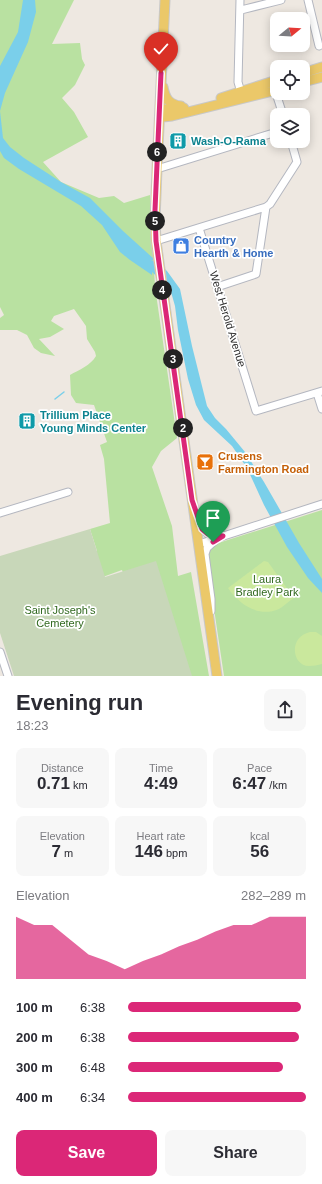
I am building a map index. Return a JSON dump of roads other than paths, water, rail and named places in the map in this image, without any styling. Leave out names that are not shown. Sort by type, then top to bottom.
[{"type":"main road","points":[[165,0],[155,220],[156,241],[218,676]]},
{"type":"main road","points":[[310,71],[322,67]]},
{"type":"main road","points":[[161,73],[166,98],[171,104],[176,106],[184,106],[242,95]]},
{"type":"main road","points":[[310,80],[322,77]]},
{"type":"main road","points":[[160,112],[163,117],[172,116],[270,87]]},
{"type":"main road","points":[[160,112],[167,109],[186,108],[214,100]]},
{"type":"street","points":[[240,0],[241,10],[238,82],[242,95]]},
{"type":"street","points":[[241,10],[281,0]]},
{"type":"street","points":[[308,0],[319,46]]},
{"type":"street","points":[[157,169],[270,134]]},
{"type":"street","points":[[156,241],[266,207],[270,204],[297,162],[293,148]]},
{"type":"street","points":[[217,287],[256,274],[266,207]]},
{"type":"street","name":"West Herold Avenue","points":[[199,228],[256,410],[320,392]]},
{"type":"street","points":[[320,392],[322,409]]},
{"type":"street","points":[[0,513],[68,492]]},
{"type":"street","points":[[192,500],[202,529],[208,534],[223,536]]},
{"type":"street","points":[[199,544],[322,504]]},
{"type":"street","points":[[211,630],[211,600],[206,554],[207,548],[223,536]]},
{"type":"street","points":[[0,652],[8,676]]},
{"type":"water","points":[[23,0],[35,0],[36,12],[28,42],[5,93],[0,111],[0,66],[18,32]]},
{"type":"water","points":[[0,111],[3,138],[10,147],[61,182],[90,198],[154,259],[151,261],[155,260],[167,271],[180,289],[207,406],[215,418],[245,452],[264,482],[299,543],[322,579],[322,593],[308,578],[287,547],[264,505],[247,468],[232,446],[204,420],[196,405],[188,379],[178,330],[175,306],[171,292],[152,272],[152,275],[120,252],[102,225],[81,206],[19,169],[4,158],[0,151]]},
{"type":"waterway","points":[[55,399],[64,392]]},
{"type":"place","name":"Wash-O-Rama","points":[[178,141]]},
{"type":"place","name":"Country Hearth & Home","points":[[181,246]]},
{"type":"place","name":"Trillium Place Young Minds Center","points":[[27,421]]},
{"type":"place","name":"Crusens Farmington Road","points":[[205,462]]},
{"type":"park label","name":"Laura Bradley Park","points":[[267,585]]},
{"type":"park label","name":"Saint Joseph's Cemetery","points":[[60,616]]}]
